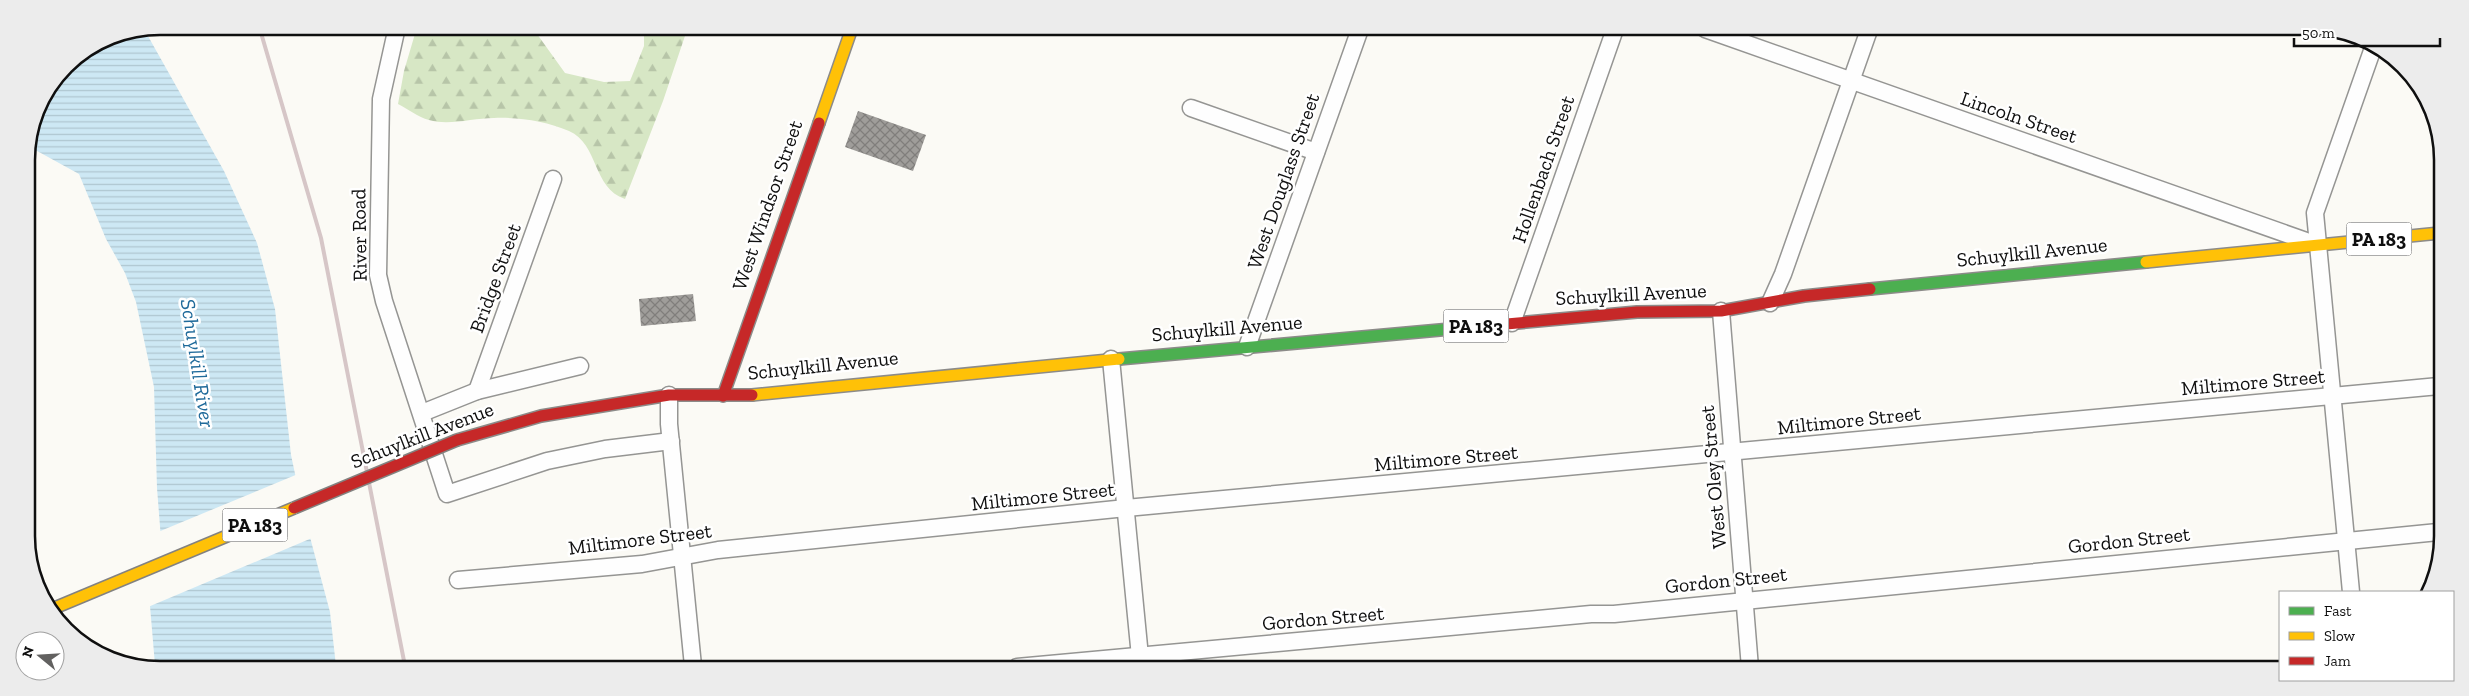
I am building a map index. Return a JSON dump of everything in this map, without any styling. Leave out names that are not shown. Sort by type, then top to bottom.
[{"type":"main road","name":"West Windsor Street","points":[[723,396],[850,35]]},
{"type":"main road","name":"Schuylkill Avenue","points":[[58,607],[457,440],[541,416],[668,395],[750,395],[1112,359],[1637,312],[1721,311],[1804,296],[2434,235]]},
{"type":"street","name":"River Road","points":[[395,35],[381,99],[378,275],[384,301],[422,413],[446,494],[547,461],[605,449],[670,441]]},
{"type":"street","name":"West Douglass Street","points":[[1247,347],[1358,35]]},
{"type":"street","name":"Hollenbach Street","points":[[1512,323],[1613,35]]},
{"type":"street","name":"Lincoln Street","points":[[1722,35],[2318,245]]},
{"type":"street","points":[[1770,303],[1783,274],[1867,35]]},
{"type":"street","points":[[2351,591],[2315,213],[2371,52]]},
{"type":"street","points":[[1190,108],[1316,152]]},
{"type":"street","name":"Bridge Street","points":[[477,391],[553,179]]},
{"type":"street","name":"West Oley Street","points":[[1721,311],[1749,661]]},
{"type":"street","points":[[1112,359],[1140,661]]},
{"type":"street","name":"Schuylkill Avenue","points":[[422,413],[477,391],[580,366]]},
{"type":"street","name":"Miltimore Street","points":[[458,580],[642,564],[718,550],[1126,508],[2434,386]]},
{"type":"street","points":[[668,395],[670,441],[692,661]]},
{"type":"street","name":"Gordon Street","points":[[1140,661],[1591,614],[1614,614],[1744,599],[2434,532]]},
{"type":"green space","points":[[415,35],[538,35],[565,73],[604,82],[630,81],[644,46],[644,35],[685,35],[663,101],[625,199],[614,193],[607,186],[586,146],[579,137],[569,131],[541,122],[513,118],[437,122],[421,117],[398,104],[404,71]]},
{"type":"water","name":"Schuylkill River","points":[[148,36],[224,171],[257,243],[275,309],[291,455],[303,511],[330,612],[335,661],[155,661],[150,606],[162,552],[157,488],[154,387],[136,302],[125,273],[106,239],[79,174],[35,150],[39,128],[48,105],[66,78],[91,56],[128,39]]},
{"type":"pier","points":[[298,474],[312,538],[148,607],[160,552],[158,532]]},
{"type":"building","points":[[858,111],[926,135],[913,171],[845,147]]},
{"type":"building","points":[[693,294],[696,321],[641,326],[639,299]]},
{"type":"railway","points":[[262,35],[321,238],[404,661]]},
{"type":"traffic: fast","points":[[1870,289],[2146,262]]},
{"type":"traffic: fast","points":[[1119,359],[1473,327]]},
{"type":"traffic: slow","points":[[819,123],[850,35]]},
{"type":"traffic: slow","points":[[2146,262],[2434,234]]},
{"type":"traffic: slow","points":[[752,395],[1119,359]]},
{"type":"traffic: slow","points":[[58,607],[294,508]]},
{"type":"traffic: jam","points":[[723,396],[819,123]]},
{"type":"traffic: jam","points":[[1473,327],[1637,312],[1721,311],[1804,296],[1870,289]]},
{"type":"traffic: jam","points":[[457,440],[541,416],[669,395],[752,395]]},
{"type":"traffic: jam","points":[[294,508],[457,440]]}]
